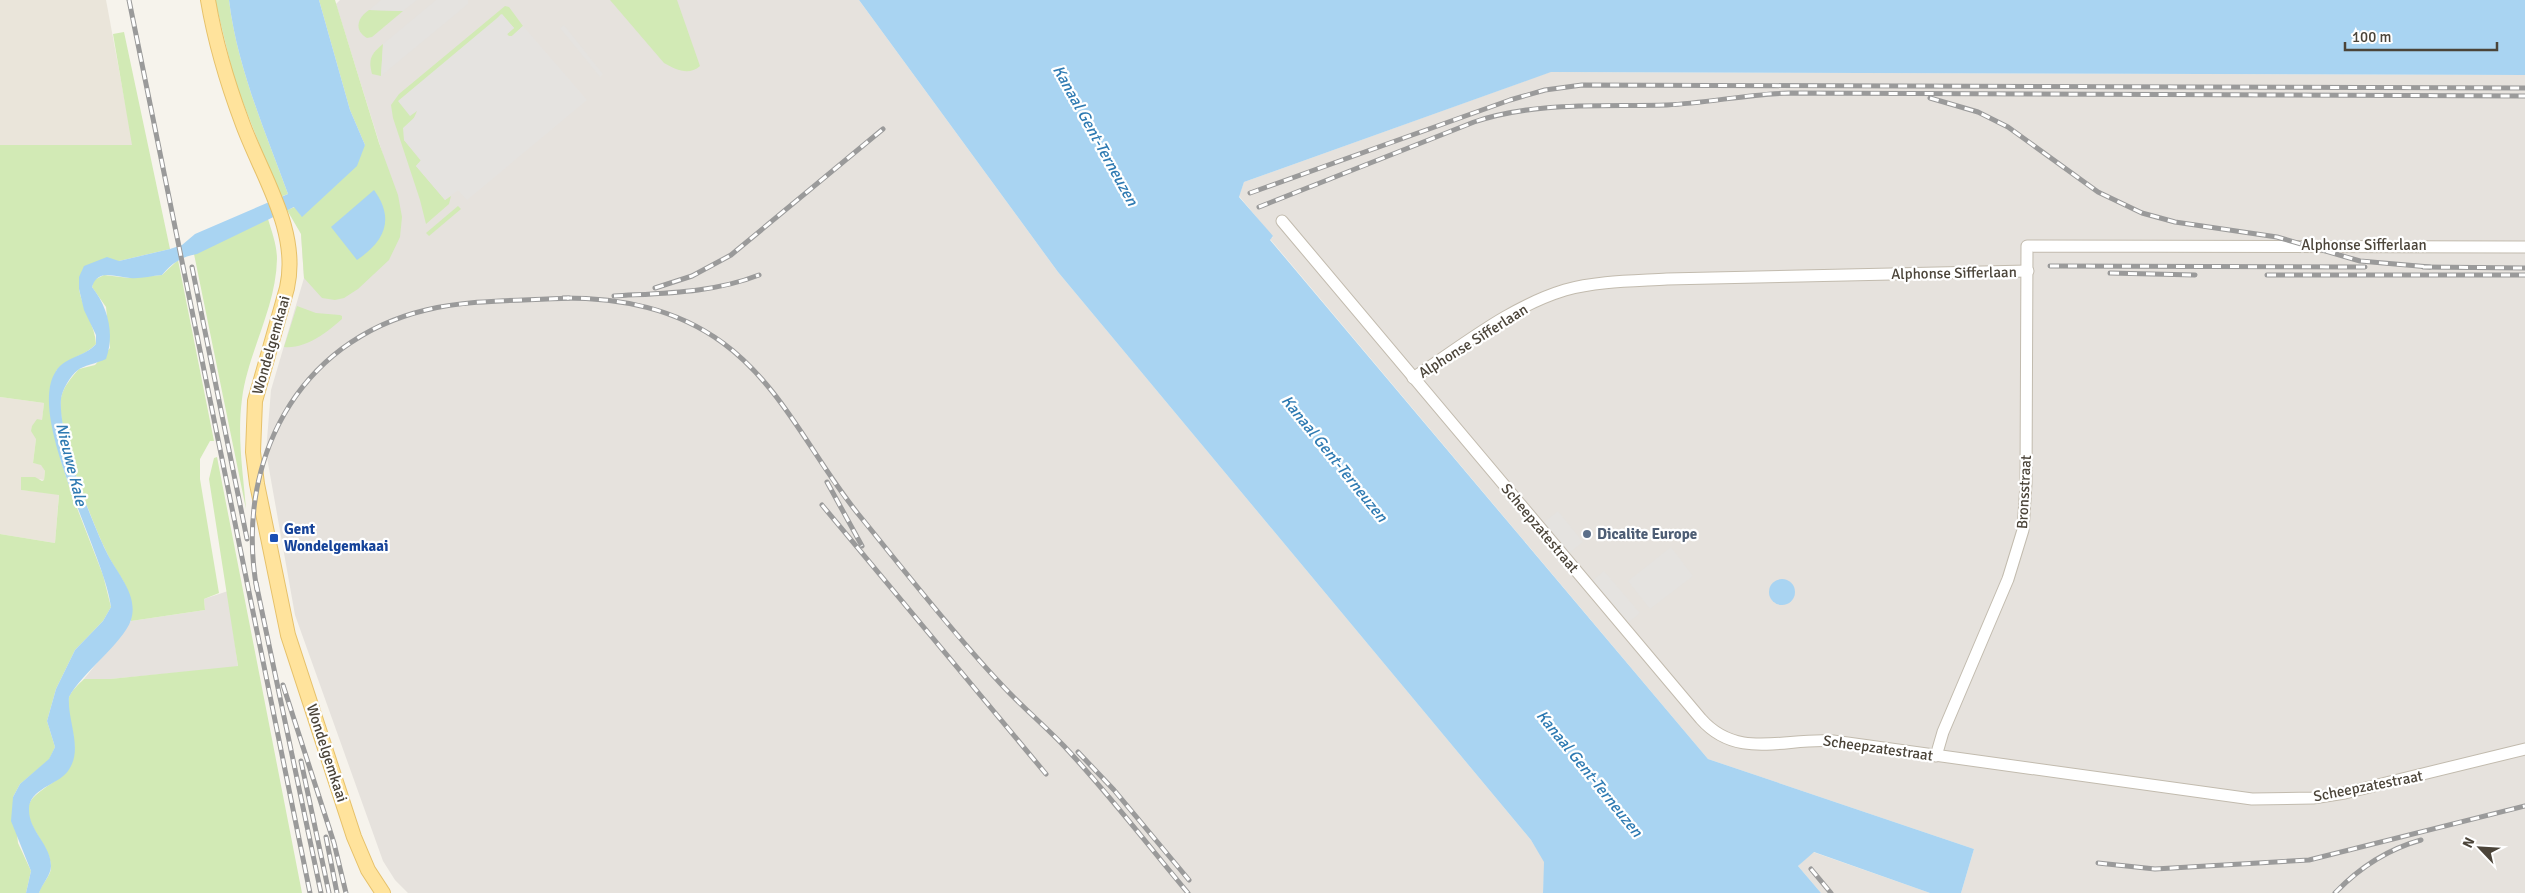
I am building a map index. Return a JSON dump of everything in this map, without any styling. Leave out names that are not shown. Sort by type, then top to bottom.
[{"type":"main road","name":"Wondelgemkaai","points":[[208,0],[218,47],[232,92],[280,215],[289,246],[290,275],[255,401],[252,436],[255,474],[288,635],[354,837],[368,870],[383,893]]},
{"type":"street","name":"Scheepzatestraat","points":[[1282,221],[1701,719],[1717,734],[1755,745],[1817,740],[2252,799],[2278,800],[2313,798],[2372,788],[2525,749]]},
{"type":"street","name":"Alphonse Sifferlaan","points":[[1413,378],[1516,311],[1565,290],[1622,281],[2028,271],[2027,246],[2525,247]]},
{"type":"street","name":"Bronsstraat","points":[[1936,756],[1943,732],[2008,579],[2024,530],[2028,271]]},
{"type":"shaded area","points":[[0,0],[106,0],[133,145],[0,145]]},
{"type":"shaded area","points":[[340,0],[859,0],[1058,272],[1531,840],[1545,862],[1543,893],[408,893],[395,880],[383,861],[295,615],[266,452],[271,390],[304,278],[301,234],[383,155],[336,4]]},
{"type":"shaded area","points":[[381,0],[417,0],[403,11],[369,10]]},
{"type":"shaded area","points":[[436,0],[468,0],[468,4],[381,76],[383,44]]},
{"type":"shaded area","points":[[502,14],[514,28],[507,34],[508,36],[512,36],[523,26],[587,100],[467,200],[458,190],[445,200],[416,166],[421,160],[404,140],[403,128],[416,116],[417,111],[410,116],[398,101]]},
{"type":"shaded area","points":[[564,25],[603,74],[600,77],[560,28]]},
{"type":"shaded area","points":[[1550,72],[2525,75],[2525,893],[1961,893],[1974,849],[1708,759],[1270,239],[1273,237],[1239,196],[1244,182]]},
{"type":"shaded area","points":[[0,397],[44,403],[33,463],[41,464],[45,471],[44,480],[38,479],[21,490],[59,494],[55,543],[0,534]]},
{"type":"shaded area","points":[[1558,511],[1583,542],[1568,554],[1543,523]]},
{"type":"shaded area","points":[[1671,547],[1693,576],[1650,609],[1628,581]]},
{"type":"shaded area","points":[[1604,571],[1640,613],[1628,623],[1592,581]]},
{"type":"shaded area","points":[[228,591],[238,667],[110,679],[84,679],[131,621],[205,610],[204,599]]},
{"type":"shaded area","points":[[1813,852],[1930,893],[1821,893],[1798,866]]},
{"type":"green space","points":[[215,0],[229,0],[238,50],[245,74],[288,194],[280,197],[235,82]]},
{"type":"green space","points":[[319,0],[335,0],[379,143],[398,195],[402,217],[400,237],[389,260],[358,289],[344,298],[335,300],[322,298],[304,278],[301,234],[287,210],[295,207],[302,216],[365,145],[350,110]]},
{"type":"green space","points":[[610,0],[677,0],[700,66],[691,71],[682,71],[664,63]]},
{"type":"green space","points":[[505,6],[509,7],[523,26],[512,36],[509,36],[507,34],[514,28],[501,14],[417,111],[404,140],[421,161],[416,166],[445,200],[451,196],[449,204],[426,224],[393,118],[391,105],[399,94]]},
{"type":"green space","points":[[369,10],[403,11],[372,37],[367,38],[360,31],[359,24],[362,16]]},
{"type":"green space","points":[[124,32],[170,249],[119,261],[79,289],[96,344],[56,371],[60,458],[72,495],[103,575],[111,607],[103,621],[75,650],[56,689],[47,721],[55,747],[49,760],[20,784],[13,797],[18,843],[31,871],[26,893],[0,893],[0,534],[55,543],[59,495],[21,490],[21,477],[35,477],[42,481],[44,480],[45,471],[41,465],[33,463],[36,439],[31,431],[37,419],[42,420],[44,403],[0,397],[0,145],[132,145],[113,34]]},
{"type":"green space","points":[[383,44],[381,76],[372,74],[370,64],[373,54]]},
{"type":"green space","points":[[458,206],[461,209],[429,236],[426,233]]},
{"type":"green space","points":[[268,219],[276,249],[275,277],[272,295],[250,364],[242,399],[240,427],[246,509],[194,254]]},
{"type":"green space","points":[[178,260],[214,441],[210,441],[200,459],[200,479],[219,593],[204,599],[205,610],[131,621],[128,591],[100,537],[76,475],[64,431],[61,398],[66,386],[79,369],[95,365],[110,348],[106,307],[92,287],[94,280],[104,275],[129,278],[162,275]]},
{"type":"green space","points":[[297,306],[316,313],[340,315],[342,319],[322,335],[308,343],[284,347]]},
{"type":"green space","points":[[217,457],[302,893],[39,893],[50,873],[51,866],[47,852],[29,817],[28,810],[34,797],[62,775],[72,761],[74,743],[68,704],[69,697],[75,688],[84,679],[110,679],[238,666],[209,479],[214,458]]},
{"type":"water","name":"Nieuwe Kale","points":[[229,0],[319,0],[350,110],[365,145],[357,166],[302,217],[294,207],[197,254],[182,259],[169,267],[162,275],[134,278],[108,275],[98,277],[92,287],[106,312],[110,331],[109,350],[106,359],[80,369],[69,379],[61,399],[61,415],[76,476],[84,498],[106,551],[129,593],[133,610],[127,629],[83,678],[69,697],[75,744],[73,762],[63,776],[33,797],[29,810],[32,825],[48,851],[51,869],[39,893],[26,893],[31,871],[11,821],[13,797],[20,784],[49,759],[55,747],[47,721],[56,689],[75,650],[103,621],[111,607],[96,554],[58,452],[51,420],[49,392],[56,371],[65,362],[87,352],[96,344],[96,335],[84,310],[79,289],[79,277],[84,266],[107,257],[119,261],[182,245],[195,234],[288,194],[245,74],[238,50]]},
{"type":"water","name":"Kanaal Gent-Terneuzen","points":[[859,0],[2525,0],[2525,75],[1551,72],[1244,182],[1239,197],[1273,236],[1270,240],[1708,759],[1974,849],[1961,893],[1930,893],[1814,852],[1798,866],[1821,893],[1543,893],[1544,862],[1531,840],[1058,272]]},
{"type":"water","points":[[374,190],[384,210],[384,229],[374,245],[357,260],[331,227]]},
{"type":"water","points":[[1782,579],[1791,583],[1795,592],[1791,601],[1782,605],[1773,601],[1769,592],[1773,583]]},
{"type":"railway","points":[[129,0],[310,893]]},
{"type":"railway","points":[[1250,193],[1510,100],[1545,90],[1582,85],[2525,88]]},
{"type":"railway","points":[[1259,207],[1474,122],[1497,115],[1545,108],[1667,105],[1789,93],[2525,96]]},
{"type":"railway","points":[[1930,98],[1978,112],[2008,127],[2098,192],[2142,213],[2175,222],[2277,237],[2360,261],[2430,267]]},
{"type":"railway","points":[[655,288],[692,276],[731,255],[883,129]]},
{"type":"railway","points":[[2050,266],[2365,267]]},
{"type":"railway","points":[[192,267],[247,539]]},
{"type":"railway","points":[[2423,267],[2525,268]]},
{"type":"railway","points":[[2110,273],[2195,275]]},
{"type":"railway","points":[[614,296],[706,289],[759,275]]},
{"type":"railway","points":[[2267,275],[2525,275]]},
{"type":"railway","points":[[563,298],[606,300],[647,307],[667,313],[705,331],[744,361],[780,402],[859,515],[946,621],[1008,691],[1080,764],[1188,893]]},
{"type":"railway","points":[[257,590],[252,543],[255,497],[266,454],[284,414],[309,379],[342,349],[380,326],[426,310],[479,302],[569,298]]},
{"type":"railway","points":[[827,482],[862,546]]},
{"type":"railway","points":[[822,505],[1046,774]]},
{"type":"railway","points":[[256,583],[321,893]]},
{"type":"railway","points":[[283,685],[334,843],[346,893]]},
{"type":"railway","points":[[1078,752],[1114,790],[1189,880]]},
{"type":"railway","points":[[301,761],[329,893]]},
{"type":"railway","points":[[2098,863],[2155,869],[2309,860],[2525,806]]},
{"type":"railway","points":[[326,837],[337,893]]},
{"type":"railway","points":[[2335,893],[2364,868],[2385,854],[2421,840]]},
{"type":"railway","points":[[1811,869],[1831,893]]},
{"type":"place","name":"Dicalite Europe","points":[[1587,534]]},
{"type":"place","name":"Gent Wondelgemkaai","points":[[274,538]]}]
